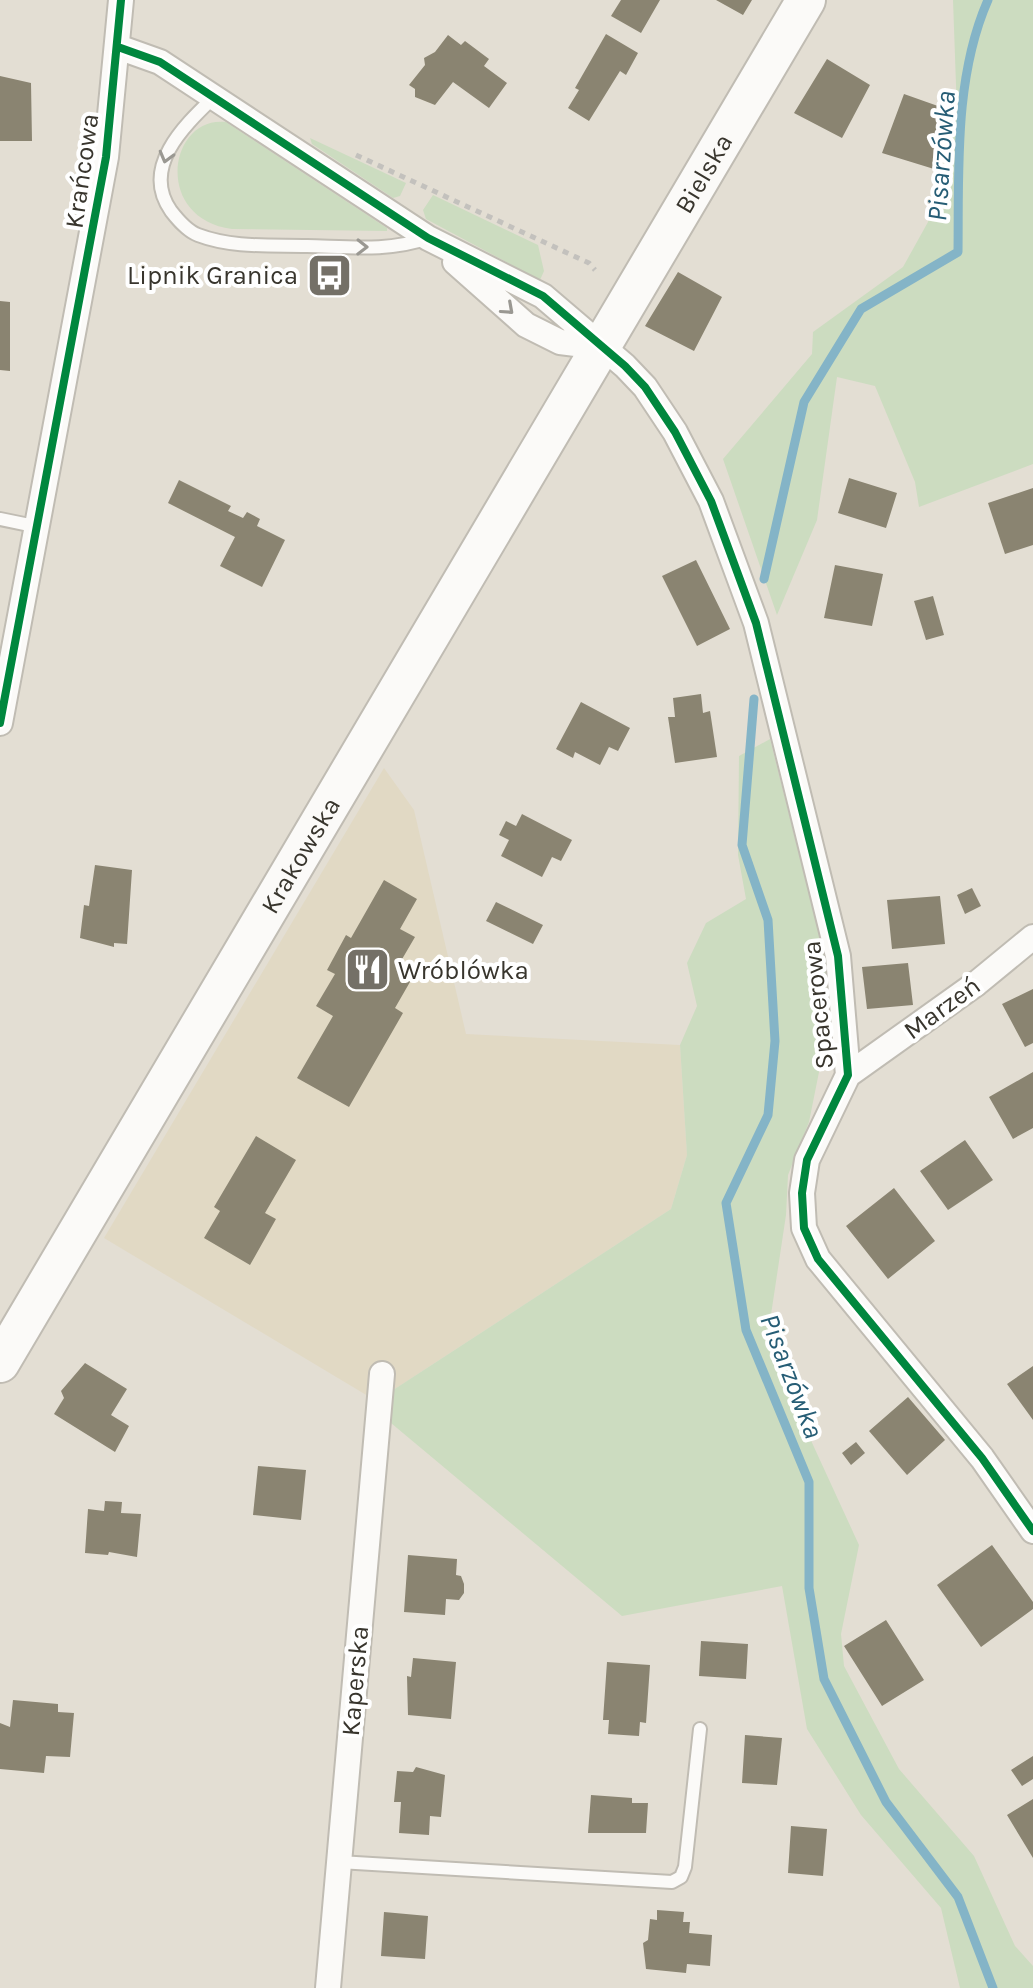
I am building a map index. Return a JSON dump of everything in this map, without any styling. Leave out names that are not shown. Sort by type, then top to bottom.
[{"type":"main road","name":"Bielska","points":[[600,347],[806,0]]},
{"type":"main road","name":"Krakowska","points":[[0,1363],[600,347]]},
{"type":"street","name":"Krańcowa","points":[[0,723],[106,157],[121,0]]},
{"type":"street","points":[[118,47],[160,62],[428,238],[526,325],[560,342],[600,347]]},
{"type":"street","name":"Spacerowa","points":[[428,238],[543,296],[572,317],[600,347],[625,366],[645,387],[675,432],[711,501],[756,623],[838,956],[848,1075],[807,1160],[802,1193],[804,1228],[818,1259],[982,1458],[1033,1531]]},
{"type":"street","name":"Marzeń","points":[[848,1075],[977,983],[1033,937]]},
{"type":"street","name":"Kaperska","points":[[328,1988],[382,1374]]},
{"type":"lane","points":[[214,97],[170,143],[164,159],[164,201],[194,234],[238,245],[399,248],[428,238]]},
{"type":"lane","points":[[0,519],[39,527]]},
{"type":"lane","points":[[339,1862],[672,1882],[681,1877],[685,1867],[700,1729]]},
{"type":"path","points":[[355,155],[578,258],[595,270]]},
{"type":"shaded area","points":[[384,768],[414,810],[466,1034],[680,1045],[687,1155],[671,1209],[387,1394],[373,1399],[104,1238]]},
{"type":"green space","points":[[953,0],[1033,0],[1033,464],[919,507],[915,482],[875,386],[837,377],[817,520],[777,615],[723,459],[812,354],[813,332],[903,267],[928,222],[957,113]]},
{"type":"green space","points":[[226,122],[387,228],[387,231],[232,229],[206,221],[189,207],[180,188],[178,169],[182,150],[192,134],[207,124]]},
{"type":"green space","points":[[310,138],[406,183],[400,196],[393,198],[312,144]]},
{"type":"green space","points":[[433,195],[538,245],[544,271],[540,280],[426,219],[423,210]]},
{"type":"green space","points":[[770,739],[827,965],[824,1047],[809,1122],[788,1175],[786,1215],[769,1328],[785,1384],[859,1545],[841,1634],[844,1666],[899,1769],[974,1856],[1015,1946],[1033,1966],[1033,1988],[960,1988],[941,1908],[861,1815],[807,1729],[782,1586],[622,1616],[385,1418],[387,1394],[671,1209],[687,1155],[680,1045],[697,1006],[687,963],[706,923],[746,899],[738,855],[739,756]]},
{"type":"building","points":[[621,0],[660,0],[641,33],[611,16]]},
{"type":"building","points":[[716,0],[752,0],[743,15]]},
{"type":"building","points":[[606,34],[638,53],[626,75],[620,71],[589,121],[568,108],[579,90],[575,88]]},
{"type":"building","points":[[448,35],[461,45],[465,41],[489,59],[484,66],[507,83],[489,108],[453,82],[435,105],[415,97],[415,89],[409,85],[425,65],[424,58],[435,52]]},
{"type":"building","points":[[827,59],[870,85],[842,138],[794,113]]},
{"type":"building","points":[[0,76],[31,83],[32,141],[0,141]]},
{"type":"building","points":[[904,94],[952,111],[934,169],[882,153]]},
{"type":"building","points":[[678,272],[722,297],[694,351],[645,326]]},
{"type":"building","points":[[0,301],[10,302],[10,371],[0,370]]},
{"type":"building","points":[[849,478],[897,493],[886,528],[838,513]]},
{"type":"building","points":[[179,480],[231,506],[228,511],[243,518],[247,512],[260,519],[257,526],[285,540],[262,587],[220,566],[235,537],[168,503]]},
{"type":"building","points":[[1033,488],[1033,545],[1005,554],[988,503]]},
{"type":"building","points":[[696,560],[730,629],[697,646],[662,576]]},
{"type":"building","points":[[835,565],[883,574],[872,626],[824,618]]},
{"type":"building","points":[[933,596],[944,635],[926,640],[914,601]]},
{"type":"building","points":[[701,694],[703,713],[710,711],[717,757],[675,763],[668,717],[675,717],[673,698]]},
{"type":"building","points":[[581,702],[630,728],[618,751],[609,747],[600,765],[575,752],[573,758],[556,749]]},
{"type":"building","points":[[522,814],[572,840],[561,861],[552,857],[542,877],[501,856],[509,840],[499,835],[506,821],[516,826]]},
{"type":"building","points":[[95,865],[132,870],[127,944],[114,943],[114,947],[80,938],[84,905],[89,906]]},
{"type":"building","points":[[384,880],[417,899],[400,929],[415,937],[398,966],[414,975],[395,1008],[403,1013],[349,1107],[297,1078],[333,1016],[316,1006],[335,974],[327,970],[346,935],[351,938]]},
{"type":"building","points":[[972,888],[981,906],[965,914],[957,895]]},
{"type":"building","points":[[940,896],[945,944],[892,949],[887,900]]},
{"type":"building","points":[[496,902],[543,925],[533,944],[486,921]]},
{"type":"building","points":[[908,963],[913,1005],[867,1009],[862,967]]},
{"type":"building","points":[[1033,989],[1033,1043],[1025,1047],[1002,1004]]},
{"type":"building","points":[[1033,1072],[1033,1128],[1013,1139],[989,1097]]},
{"type":"building","points":[[256,1136],[296,1160],[265,1213],[276,1219],[250,1265],[204,1238],[220,1211],[214,1207]]},
{"type":"building","points":[[965,1140],[993,1180],[948,1210],[920,1171]]},
{"type":"building","points":[[894,1188],[935,1241],[888,1279],[846,1226]]},
{"type":"building","points":[[85,1363],[127,1389],[111,1415],[129,1426],[115,1452],[54,1414],[64,1398],[61,1391]]},
{"type":"building","points":[[1033,1366],[1033,1420],[1007,1384]]},
{"type":"building","points":[[908,1397],[945,1440],[907,1475],[869,1431]]},
{"type":"building","points":[[856,1442],[865,1453],[851,1465],[842,1453]]},
{"type":"building","points":[[258,1466],[306,1470],[301,1520],[253,1515]]},
{"type":"building","points":[[105,1501],[122,1502],[121,1513],[141,1514],[137,1557],[109,1552],[108,1555],[85,1553],[88,1509],[104,1511]]},
{"type":"building","points":[[992,1545],[1033,1602],[1033,1609],[981,1647],[937,1585]]},
{"type":"building","points":[[408,1555],[457,1559],[456,1575],[461,1576],[464,1593],[459,1600],[446,1599],[445,1615],[404,1612]]},
{"type":"building","points":[[886,1620],[924,1680],[882,1706],[844,1646]]},
{"type":"building","points":[[701,1641],[748,1644],[746,1679],[699,1676]]},
{"type":"building","points":[[413,1658],[456,1662],[451,1719],[408,1715],[407,1676],[411,1677]]},
{"type":"building","points":[[607,1662],[650,1665],[646,1723],[640,1722],[639,1736],[608,1734],[609,1720],[603,1720]]},
{"type":"building","points":[[13,1700],[58,1704],[58,1712],[74,1713],[70,1757],[46,1756],[44,1773],[0,1769],[0,1723],[10,1727]]},
{"type":"building","points":[[745,1735],[782,1738],[777,1785],[742,1783]]},
{"type":"building","points":[[1033,1756],[1033,1779],[1022,1786],[1011,1770]]},
{"type":"building","points":[[416,1767],[445,1775],[441,1817],[430,1816],[429,1835],[399,1833],[401,1802],[394,1802],[397,1771],[413,1772]]},
{"type":"building","points":[[591,1795],[632,1798],[632,1803],[648,1803],[646,1833],[588,1833]]},
{"type":"building","points":[[1033,1799],[1033,1858],[1007,1815]]},
{"type":"building","points":[[791,1826],[827,1829],[823,1876],[788,1873]]},
{"type":"building","points":[[657,1910],[684,1912],[683,1922],[690,1922],[689,1933],[712,1935],[710,1966],[687,1964],[686,1973],[646,1969],[643,1943],[648,1940],[650,1919],[657,1920]]},
{"type":"building","points":[[384,1912],[428,1916],[425,1959],[381,1956]]},
{"type":"waterway","name":"Pisarzówka","points":[[764,579],[804,402],[861,309],[958,252],[959,157],[964,92],[969,60],[988,0]]},
{"type":"waterway","name":"Pisarzówka","points":[[754,699],[742,845],[768,920],[775,1041],[768,1115],[726,1203],[746,1330],[809,1482],[809,1588],[824,1679],[886,1802],[958,1897],[993,1988]]},
{"type":"cycle path","points":[[0,723],[106,157],[121,0]]},
{"type":"cycle path","points":[[118,47],[160,62],[428,238],[543,296],[625,366],[645,387],[675,432],[711,501],[756,623],[838,956],[848,1075],[807,1160],[802,1193],[804,1228],[818,1259],[982,1458],[1033,1531]]},
{"type":"place","name":"Lipnik Granica","points":[[329,275]]},
{"type":"place","name":"Wróblówka","points":[[367,970]]}]
